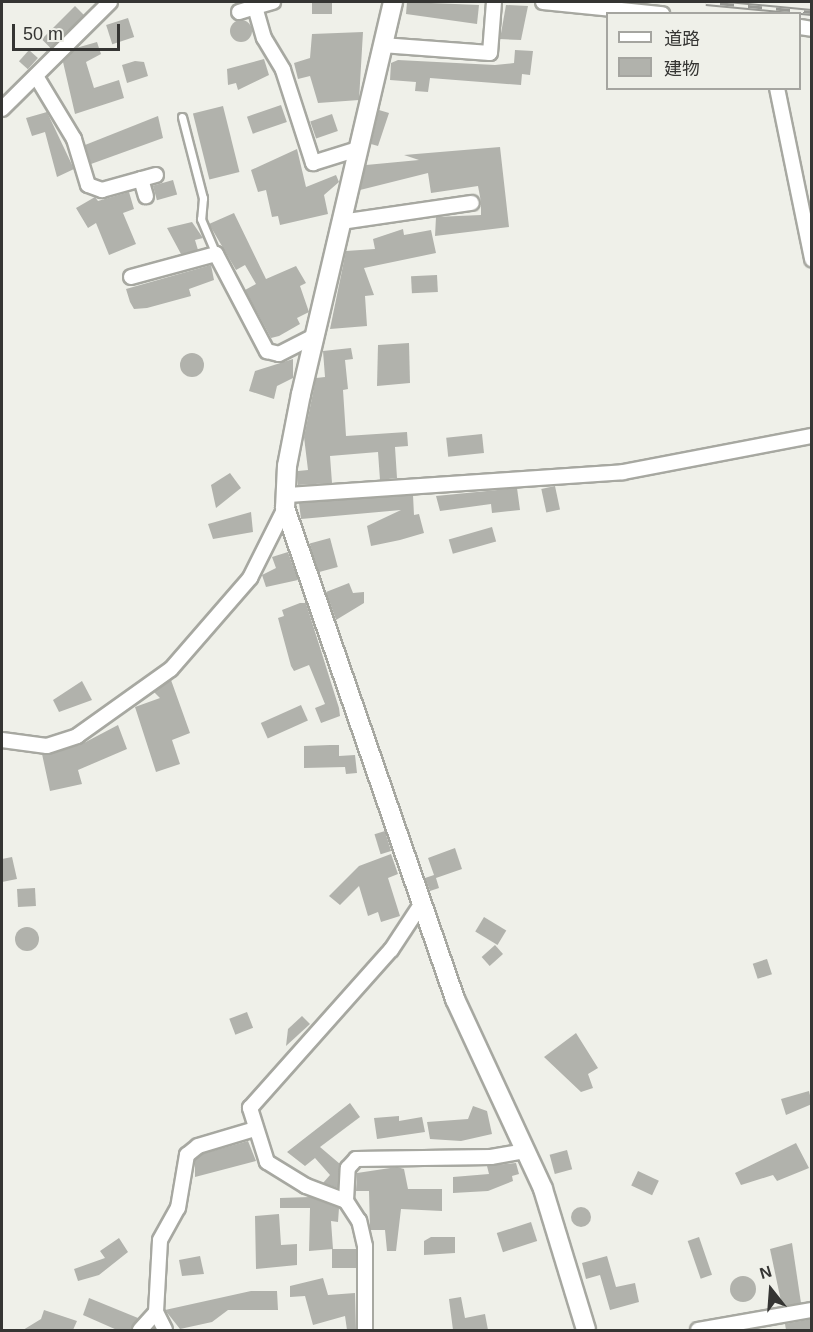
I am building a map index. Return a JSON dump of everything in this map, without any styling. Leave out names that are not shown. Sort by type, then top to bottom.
[{"type":"street","points":[[3,106],[110,2]]},
{"type":"street","points":[[239,12],[273,2]]},
{"type":"street","points":[[393,2],[314,336],[287,466],[287,501],[455,999],[543,1189],[586,1330]]},
{"type":"street","points":[[382,45],[490,53],[494,2]]},
{"type":"street","points":[[543,2],[642,12]]},
{"type":"street","points":[[255,7],[264,38],[283,70],[313,163],[358,149]]},
{"type":"street","points":[[36,76],[74,139],[88,185],[102,190],[156,175]]},
{"type":"street","points":[[777,90],[812,259]]},
{"type":"street","points":[[141,179],[146,196]]},
{"type":"street","points":[[341,222],[472,203]]},
{"type":"street","points":[[131,277],[216,254],[267,351],[279,354],[314,336]]},
{"type":"street","points":[[287,501],[623,472],[812,435]]},
{"type":"street","points":[[2,740],[47,746],[77,736],[171,669],[250,578],[287,501]]},
{"type":"street","points":[[346,1201],[276,1170],[264,1156],[255,1129],[252,1100],[391,950],[422,903]]},
{"type":"street","points":[[165,1330],[156,1312],[160,1240],[178,1208],[187,1155],[198,1146],[255,1129]]},
{"type":"street","points":[[364,1330],[364,1246],[346,1201],[348,1168],[356,1160],[491,1157],[524,1151]]},
{"type":"street","points":[[698,1330],[812,1310]]},
{"type":"street","points":[[140,1330],[156,1312]]},
{"type":"lane","points":[[182,117],[203,198],[201,219],[216,254]]},
{"type":"building","points":[[312,2],[332,2],[332,14],[312,14]]},
{"type":"building","points":[[407,2],[479,5],[477,24],[406,14]]},
{"type":"building","points":[[506,5],[528,6],[521,40],[500,39]]},
{"type":"building","points":[[75,6],[84,15],[51,48],[42,39]]},
{"type":"building","points":[[128,18],[134,37],[112,44],[106,25]]},
{"type":"building","points":[[237,20],[245,20],[252,27],[252,35],[245,42],[237,42],[230,35],[230,27]]},
{"type":"building","points":[[363,32],[359,100],[318,103],[310,76],[298,79],[294,63],[310,58],[312,34]]},
{"type":"building","points":[[97,42],[101,54],[86,62],[94,88],[119,80],[124,98],[75,114],[63,62],[76,48]]},
{"type":"building","points":[[29,50],[38,58],[28,69],[19,61]]},
{"type":"building","points":[[515,50],[533,51],[530,75],[522,74],[521,85],[430,78],[428,92],[415,91],[416,82],[390,80],[391,63],[398,60],[495,65],[514,63]]},
{"type":"building","points":[[264,59],[269,75],[238,90],[236,83],[228,85],[227,69]]},
{"type":"building","points":[[135,61],[144,62],[148,76],[127,83],[122,65]]},
{"type":"building","points":[[281,105],[287,122],[253,134],[247,117]]},
{"type":"building","points":[[223,106],[239,172],[209,179],[193,113]]},
{"type":"building","points":[[379,110],[389,113],[378,146],[371,144]]},
{"type":"building","points":[[47,112],[74,169],[57,177],[45,132],[32,136],[26,118]]},
{"type":"building","points":[[332,114],[338,131],[316,139],[310,121]]},
{"type":"building","points":[[158,116],[163,138],[91,164],[85,145]]},
{"type":"building","points":[[500,147],[509,227],[435,236],[436,217],[481,215],[481,202],[478,186],[431,193],[428,173],[360,190],[366,165],[419,160],[404,155]]},
{"type":"building","points":[[297,149],[306,187],[336,175],[339,182],[324,195],[328,214],[280,225],[278,216],[272,217],[266,190],[258,192],[251,170]]},
{"type":"building","points":[[173,180],[177,194],[157,200],[153,186]]},
{"type":"building","points":[[129,192],[134,209],[123,213],[136,244],[109,255],[96,223],[88,228],[76,208],[95,197],[98,201]]},
{"type":"building","points":[[234,213],[266,279],[296,266],[306,283],[300,286],[309,312],[297,318],[300,324],[279,336],[271,338],[245,290],[256,284],[245,265],[236,270],[209,224]]},
{"type":"building","points":[[192,222],[203,238],[195,240],[198,250],[181,254],[167,228]]},
{"type":"building","points":[[403,229],[404,235],[431,230],[436,253],[364,268],[374,295],[365,296],[367,326],[330,329],[346,251],[375,249],[373,239]]},
{"type":"building","points":[[211,265],[214,280],[189,289],[191,296],[147,308],[134,309],[130,302],[126,289]]},
{"type":"building","points":[[437,275],[438,292],[412,293],[411,276]]},
{"type":"building","points":[[409,343],[410,383],[377,386],[378,345]]},
{"type":"building","points":[[351,348],[353,359],[345,360],[348,389],[343,390],[346,436],[407,432],[408,446],[395,447],[397,478],[380,480],[378,452],[330,456],[332,483],[298,485],[298,471],[308,470],[304,437],[316,378],[325,377],[323,351]]},
{"type":"building","points":[[192,353],[201,356],[204,365],[201,374],[192,377],[183,374],[180,365],[183,356]]},
{"type":"building","points":[[293,359],[293,378],[277,386],[274,399],[249,391],[255,371]]},
{"type":"building","points":[[482,434],[484,453],[448,457],[446,438]]},
{"type":"building","points":[[230,473],[241,488],[216,508],[211,485]]},
{"type":"building","points":[[555,486],[560,509],[546,512],[541,489]]},
{"type":"building","points":[[517,488],[520,510],[492,513],[491,504],[440,511],[436,496]]},
{"type":"building","points":[[413,495],[414,515],[419,514],[424,533],[400,540],[371,546],[367,526],[401,510],[301,519],[299,503]]},
{"type":"building","points":[[251,512],[253,532],[213,539],[208,524]]},
{"type":"building","points":[[492,527],[496,541],[453,554],[449,539]]},
{"type":"building","points":[[330,538],[338,567],[317,572],[310,543]]},
{"type":"building","points":[[288,552],[298,580],[266,587],[262,575],[276,568],[272,557]]},
{"type":"building","points":[[349,583],[353,593],[364,592],[364,603],[336,620],[326,592]]},
{"type":"building","points":[[306,603],[339,708],[340,716],[321,723],[315,708],[325,704],[309,665],[294,671],[291,666],[278,618],[284,616],[282,610]]},
{"type":"building","points":[[171,680],[190,733],[172,740],[180,764],[156,772],[135,707],[160,698],[154,692]]},
{"type":"building","points":[[82,681],[92,700],[59,712],[53,700]]},
{"type":"building","points":[[301,705],[308,721],[268,738],[261,723]]},
{"type":"building","points":[[118,725],[127,749],[78,770],[82,784],[50,791],[42,754],[80,745]]},
{"type":"building","points":[[339,745],[339,756],[355,755],[357,773],[346,774],[345,767],[304,768],[304,746]]},
{"type":"building","points":[[385,831],[391,851],[381,854],[374,834]]},
{"type":"building","points":[[455,848],[462,869],[436,878],[439,888],[430,891],[425,878],[434,875],[428,858]]},
{"type":"building","points":[[391,854],[398,874],[388,878],[400,916],[381,922],[378,912],[368,916],[359,886],[340,905],[329,896],[359,866]]},
{"type":"building","points":[[12,857],[17,879],[2,882],[2,859]]},
{"type":"building","points":[[35,888],[36,906],[18,907],[17,889]]},
{"type":"building","points":[[484,917],[506,930],[498,945],[475,932]]},
{"type":"building","points":[[27,927],[32,928],[38,934],[38,944],[32,950],[27,951],[22,950],[16,944],[15,939],[16,934],[22,928]]},
{"type":"building","points":[[495,945],[503,954],[490,966],[482,957]]},
{"type":"building","points":[[767,959],[772,974],[758,979],[753,964]]},
{"type":"building","points":[[247,1012],[253,1028],[235,1035],[229,1019]]},
{"type":"building","points":[[302,1016],[310,1024],[286,1046],[288,1029]]},
{"type":"building","points":[[576,1033],[598,1068],[588,1074],[593,1088],[581,1092],[544,1057]]},
{"type":"building","points":[[809,1091],[812,1104],[786,1115],[781,1099]]},
{"type":"building","points":[[350,1103],[360,1117],[320,1147],[340,1164],[338,1188],[323,1183],[330,1175],[315,1158],[305,1166],[287,1152]]},
{"type":"building","points":[[473,1106],[487,1111],[492,1134],[461,1141],[430,1139],[427,1122],[468,1119]]},
{"type":"building","points":[[399,1116],[399,1121],[422,1117],[425,1132],[377,1139],[374,1118]]},
{"type":"building","points":[[248,1141],[256,1161],[195,1177],[195,1160],[202,1154]]},
{"type":"building","points":[[796,1143],[809,1168],[777,1181],[773,1175],[741,1185],[735,1173]]},
{"type":"building","points":[[567,1150],[572,1169],[555,1174],[550,1155]]},
{"type":"building","points":[[516,1163],[519,1174],[512,1176],[513,1181],[488,1191],[453,1193],[453,1177],[489,1174],[487,1166]]},
{"type":"building","points":[[397,1167],[404,1169],[408,1189],[442,1189],[442,1211],[401,1209],[396,1251],[387,1251],[385,1230],[370,1230],[369,1191],[356,1191],[357,1173]]},
{"type":"building","points":[[638,1171],[659,1181],[652,1195],[631,1186]]},
{"type":"building","points":[[310,1197],[339,1208],[338,1222],[331,1221],[333,1249],[309,1251],[310,1208],[280,1208],[280,1198]]},
{"type":"building","points":[[581,1207],[588,1210],[591,1217],[588,1224],[581,1227],[574,1224],[571,1217],[574,1210]]},
{"type":"building","points":[[279,1214],[281,1245],[297,1244],[297,1265],[256,1269],[255,1216]]},
{"type":"building","points":[[531,1222],[537,1241],[503,1252],[497,1233]]},
{"type":"building","points":[[431,1237],[455,1237],[455,1253],[424,1255],[424,1241]]},
{"type":"building","points":[[699,1237],[712,1275],[701,1279],[688,1241]]},
{"type":"building","points":[[119,1238],[128,1252],[99,1275],[78,1281],[74,1269],[105,1258],[100,1251]]},
{"type":"building","points":[[792,1243],[801,1303],[782,1306],[770,1249]]},
{"type":"building","points":[[332,1249],[356,1249],[356,1268],[332,1268]]},
{"type":"building","points":[[200,1256],[204,1274],[182,1276],[179,1260]]},
{"type":"building","points":[[607,1256],[616,1287],[635,1283],[639,1302],[610,1310],[600,1275],[586,1279],[582,1263]]},
{"type":"building","points":[[743,1276],[752,1280],[756,1289],[752,1298],[743,1302],[734,1298],[730,1289],[734,1280]]},
{"type":"building","points":[[323,1278],[328,1295],[355,1293],[356,1330],[347,1330],[345,1316],[313,1325],[305,1296],[290,1297],[290,1286]]},
{"type":"building","points":[[251,1291],[277,1291],[278,1310],[228,1310],[212,1322],[180,1329],[165,1310]]},
{"type":"building","points":[[461,1297],[465,1318],[485,1314],[488,1330],[453,1330],[449,1299]]},
{"type":"building","points":[[89,1298],[138,1318],[131,1330],[117,1330],[83,1315]]},
{"type":"building","points":[[44,1310],[77,1321],[73,1330],[23,1330],[41,1319]]},
{"type":"building","points":[[812,1319],[812,1330],[786,1330],[785,1324]]},
{"type":"railway","points":[[706,2],[812,12]]}]
